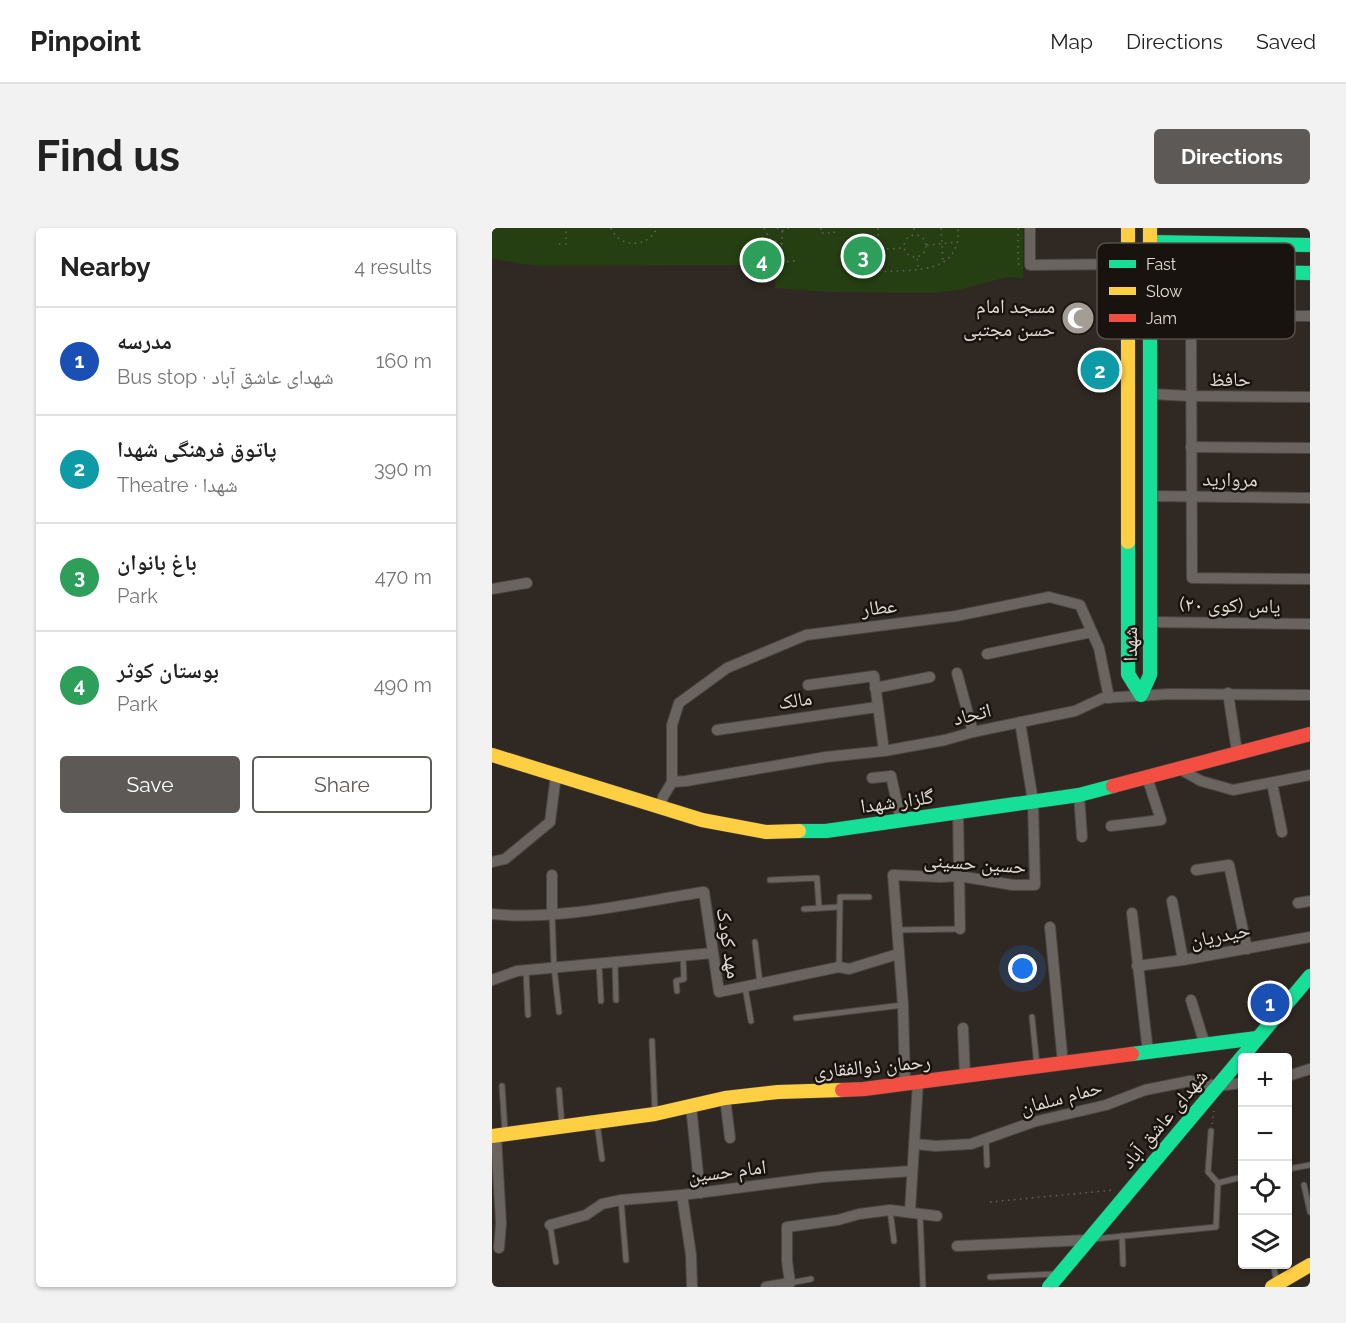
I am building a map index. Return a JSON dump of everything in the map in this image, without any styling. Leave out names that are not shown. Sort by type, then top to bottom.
[{"type":"street","points":[[1030,228],[1030,265],[1097,264]]},
{"type":"street","points":[[1150,235],[1174,242],[1219,243]]},
{"type":"street","points":[[1295,245],[1310,245]]},
{"type":"street","points":[[1295,273],[1310,273]]},
{"type":"street","name":"شهدا","points":[[1128,339],[1128,674],[1141,695]]},
{"type":"street","name":"شهدا","points":[[1141,695],[1150,675],[1150,339]]},
{"type":"street","points":[[1191,339],[1192,578],[1310,579]]},
{"type":"street","name":"حافظ","points":[[1150,394],[1310,397]]},
{"type":"street","points":[[1191,447],[1310,448]]},
{"type":"street","name":"مروارید","points":[[1150,496],[1310,498]]},
{"type":"street","points":[[492,589],[527,583]]},
{"type":"street","name":"عطار","points":[[672,782],[672,725],[679,703],[727,668],[806,635],[956,616],[1049,597],[1080,604],[1099,648],[1109,698]]},
{"type":"street","name":"یاس (کوی ۲۰)","points":[[1150,622],[1310,624]]},
{"type":"street","points":[[987,654],[1092,632]]},
{"type":"street","points":[[957,673],[973,732]]},
{"type":"street","points":[[808,685],[874,676],[884,751]]},
{"type":"street","points":[[875,688],[930,676]]},
{"type":"street","points":[[1228,693],[1237,752]]},
{"type":"street","name":"اتحاد","points":[[672,782],[945,740],[1075,711],[1103,698],[1228,693],[1310,695]]},
{"type":"street","name":"مالک","points":[[717,730],[877,707]]},
{"type":"street","points":[[1020,722],[1033,801]]},
{"type":"street","name":"گلزار شهدا","points":[[492,755],[702,820],[766,832],[826,831],[1078,795],[1310,734]]},
{"type":"street","points":[[1178,768],[1201,781],[1233,790],[1310,775]]},
{"type":"street","points":[[492,862],[505,859],[550,822],[556,775]]},
{"type":"street","points":[[872,778],[891,776],[901,821]]},
{"type":"street","points":[[1111,826],[1161,820],[1147,777]]},
{"type":"street","points":[[660,808],[663,797],[672,782]]},
{"type":"street","points":[[1272,783],[1282,832]]},
{"type":"street","points":[[1078,795],[1082,837]]},
{"type":"street","name":"حسین حسینی","points":[[915,1212],[912,1171],[914,1144],[912,1083],[898,954],[893,875],[959,876],[1013,885],[1035,885],[1033,801]]},
{"type":"street","points":[[958,813],[960,929]]},
{"type":"street","points":[[1196,870],[1229,865],[1247,949]]},
{"type":"street","points":[[552,875],[552,914]]},
{"type":"street","name":"مهد کودک","points":[[492,914],[509,916],[552,914],[704,892],[719,992],[839,967],[849,969],[898,954]]},
{"type":"street","points":[[1172,901],[1183,960]]},
{"type":"street","points":[[1298,903],[1310,901]]},
{"type":"street","points":[[1132,913],[1148,1052]]},
{"type":"street","points":[[1050,927],[1063,1064]]},
{"type":"street","name":"حیدریان","points":[[1137,966],[1310,937]]},
{"type":"street","points":[[492,980],[517,971],[713,952]]},
{"type":"street","name":"شهدای عاشق آباد","points":[[1049,1287],[1310,976]]},
{"type":"street","points":[[1191,1000],[1205,1045]]},
{"type":"street","points":[[963,1028],[965,1077]]},
{"type":"street","name":"رحمان ذوالفقاری","points":[[498,1136],[655,1114],[725,1098],[778,1092],[864,1089],[1257,1038]]},
{"type":"street","points":[[1292,1074],[1310,1069]]},
{"type":"street","name":"حمام سلمان","points":[[914,1144],[936,1146],[971,1144],[1033,1122],[1106,1105],[1145,1090],[1190,1082],[1217,1086],[1238,1083]]},
{"type":"street","points":[[725,1098],[730,1138]]},
{"type":"street","points":[[692,1106],[700,1193]]},
{"type":"street","points":[[498,1136],[501,1223],[499,1248]]},
{"type":"street","name":"امام حسین","points":[[550,1225],[586,1215],[602,1204],[621,1200],[700,1193],[796,1180],[912,1171]]},
{"type":"street","points":[[682,1195],[692,1255],[692,1287]]},
{"type":"street","points":[[766,1287],[790,1283],[787,1261],[787,1227],[890,1210],[938,1216]]},
{"type":"street","points":[[957,1246],[1088,1240]]},
{"type":"street","points":[[1275,1286],[1310,1265]]},
{"type":"lane","points":[[770,880],[817,878],[819,908]]},
{"type":"lane","points":[[839,967],[840,897],[869,897]]},
{"type":"lane","points":[[804,909],[839,907]]},
{"type":"lane","points":[[552,914],[554,967],[560,1012]]},
{"type":"lane","points":[[897,930],[960,929]]},
{"type":"lane","points":[[755,942],[760,984]]},
{"type":"lane","points":[[677,991],[676,981],[684,979],[683,955]]},
{"type":"lane","points":[[615,962],[616,1000]]},
{"type":"lane","points":[[599,963],[601,1001]]},
{"type":"lane","points":[[526,970],[528,1015]]},
{"type":"lane","points":[[745,987],[751,1022]]},
{"type":"lane","points":[[796,1018],[903,1005]]},
{"type":"lane","points":[[1032,1017],[1037,1068]]},
{"type":"lane","points":[[652,1041],[655,1114]]},
{"type":"lane","points":[[498,1136],[502,1086]]},
{"type":"lane","points":[[559,1090],[562,1127]]},
{"type":"lane","points":[[597,1122],[602,1159]]},
{"type":"lane","points":[[1088,1240],[1216,1227],[1218,1183],[1208,1172],[1211,1131]]},
{"type":"lane","points":[[986,1139],[987,1165]]},
{"type":"lane","points":[[1292,1168],[1310,1165]]},
{"type":"lane","points":[[1218,1183],[1238,1178]]},
{"type":"lane","points":[[1304,1185],[1310,1212]]},
{"type":"lane","points":[[621,1200],[626,1260]]},
{"type":"lane","points":[[890,1210],[894,1241]]},
{"type":"lane","points":[[915,1212],[923,1287]]},
{"type":"lane","points":[[550,1225],[556,1262]]},
{"type":"lane","points":[[1122,1236],[1123,1264]]},
{"type":"lane","points":[[1273,1269],[1275,1286]]},
{"type":"lane","points":[[990,1277],[1060,1274]]},
{"type":"lane","points":[[790,1283],[811,1279]]},
{"type":"path","points":[[559,244],[566,244],[566,228]]},
{"type":"path","points":[[611,228],[619,239],[634,244],[650,239],[657,228]]},
{"type":"path","points":[[764,228],[770,239],[782,244]]},
{"type":"path","points":[[777,228],[782,231]]},
{"type":"path","points":[[782,231],[789,228]]},
{"type":"path","points":[[821,228],[821,233],[834,233],[834,228]]},
{"type":"path","points":[[878,228],[881,272],[943,264],[953,255],[958,242],[958,228]]},
{"type":"path","points":[[914,228],[914,235]]},
{"type":"path","points":[[941,228],[943,264]]},
{"type":"path","points":[[782,231],[782,262],[795,261]]},
{"type":"path","points":[[914,235],[921,237],[926,245],[924,254],[916,258],[907,254],[904,248],[908,238],[914,235]]},
{"type":"path","points":[[926,245],[958,242]]},
{"type":"path","points":[[879,249],[904,248]]},
{"type":"path","points":[[916,258],[918,268]]},
{"type":"path","points":[[990,1202],[1132,1188]]},
{"type":"green space","points":[[492,228],[1023,228],[1023,278],[1007,277],[963,289],[935,293],[828,292],[775,288],[774,265],[539,266],[492,259]]},
{"type":"traffic: fast","points":[[1150,242],[1203,243]]},
{"type":"traffic: fast","points":[[1295,245],[1310,245]]},
{"type":"traffic: fast","points":[[1295,273],[1310,273]]},
{"type":"traffic: fast","points":[[1128,542],[1128,674],[1141,695],[1150,675],[1150,339]]},
{"type":"traffic: fast","points":[[799,831],[826,831],[1079,795],[1113,786]]},
{"type":"traffic: fast","points":[[1049,1287],[1310,976]]},
{"type":"traffic: fast","points":[[1132,1054],[1257,1038]]},
{"type":"traffic: slow","points":[[1128,228],[1128,243]]},
{"type":"traffic: slow","points":[[1150,228],[1150,243]]},
{"type":"traffic: slow","points":[[1128,339],[1128,542]]},
{"type":"traffic: slow","points":[[492,755],[702,820],[766,832],[799,831]]},
{"type":"traffic: slow","points":[[492,1136],[655,1114],[725,1098],[778,1092],[842,1090]]},
{"type":"traffic: slow","points":[[1272,1287],[1310,1265]]},
{"type":"traffic: jam","points":[[1113,786],[1310,734]]},
{"type":"traffic: jam","points":[[842,1090],[1132,1054]]},
{"type":"place","name":"باغ بانوان","points":[[863,256]]},
{"type":"place","name":"بوستان کوثر","points":[[762,260]]},
{"type":"place","name":"مسجد امام حسن مجتبی","points":[[1078,318]]},
{"type":"place","name":"پاتوق فرهنگی شهدا","points":[[1100,370]]},
{"type":"place","name":"مدرسه","points":[[1270,1003]]}]
